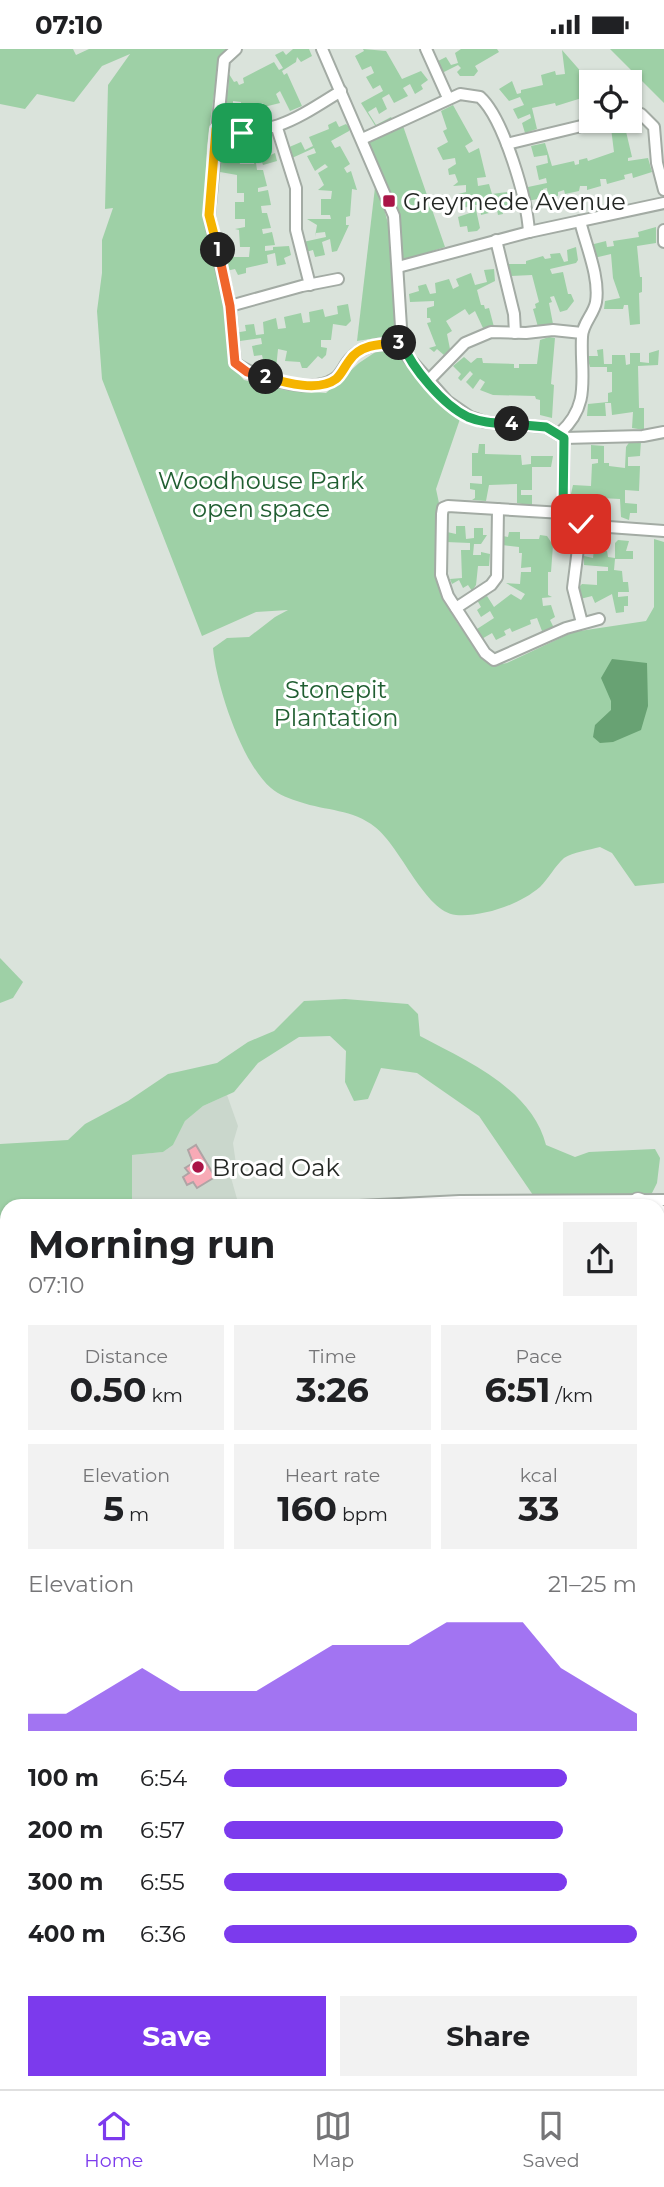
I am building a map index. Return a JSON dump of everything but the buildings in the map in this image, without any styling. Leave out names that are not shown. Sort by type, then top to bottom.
[{"type":"street","points":[[236,49],[224,60],[209,215],[230,306],[235,363],[247,372],[280,381],[323,385],[337,378],[351,357],[363,349],[375,345],[402,343]]},
{"type":"street","points":[[322,49],[394,216],[402,343],[414,367],[447,401],[470,417],[485,422],[546,427],[562,435],[643,436],[664,432]]},
{"type":"street","points":[[426,49],[448,98]]},
{"type":"street","points":[[216,129],[242,133],[277,128],[341,90]]},
{"type":"street","points":[[362,139],[448,98],[460,94],[480,97],[499,124],[507,144],[529,232]]},
{"type":"street","points":[[642,116],[654,127],[657,163],[664,190]]},
{"type":"street","points":[[507,144],[579,127]]},
{"type":"street","points":[[277,128],[296,188],[296,230],[310,285]]},
{"type":"street","points":[[398,267],[529,232],[664,203]]},
{"type":"street","points":[[563,513],[562,435],[579,409],[584,375],[582,333],[596,303],[595,282],[580,221]]},
{"type":"street","points":[[664,230],[664,242]]},
{"type":"street","points":[[496,240],[514,314],[515,333]]},
{"type":"street","points":[[230,306],[338,279]]},
{"type":"street","points":[[428,381],[465,343],[491,332],[553,330],[582,333]]},
{"type":"street","points":[[598,618],[494,660],[485,653],[448,596],[441,575],[443,508],[456,505],[563,513],[581,524],[664,531]]},
{"type":"street","points":[[456,608],[491,585],[497,577],[498,509]]},
{"type":"street","points":[[581,524],[573,588],[582,623]]},
{"type":"shaded area","points":[[612,659],[647,663],[648,706],[641,730],[613,742],[600,743],[593,737],[595,725],[611,710],[611,701],[601,678]]},
{"type":"shaded area","points":[[227,1095],[238,1126],[233,1143],[236,1164],[228,1167],[237,1199],[132,1199],[132,1155],[163,1152],[173,1145],[185,1121],[203,1106]]},
{"type":"green space","name":"Woodhouse Park open space","points":[[0,49],[73,49],[76,55],[89,49],[228,49],[219,57],[207,146],[204,215],[225,307],[230,364],[244,380],[284,390],[326,393],[359,363],[377,351],[394,352],[460,419],[436,489],[440,508],[435,564],[442,597],[458,624],[491,666],[507,663],[573,632],[646,621],[654,607],[654,539],[664,542],[664,883],[635,886],[612,853],[600,847],[564,858],[540,887],[522,899],[489,912],[456,915],[434,903],[385,836],[367,821],[285,797],[260,777],[232,723],[219,682],[213,648],[227,638],[249,637],[288,610],[256,612],[202,636],[102,379],[97,311],[102,273],[102,240],[113,208],[105,209],[108,85],[130,54],[102,66],[74,102],[37,94],[25,109],[0,104]]},
{"type":"green space","points":[[293,49],[309,49],[312,56],[301,62],[297,57],[296,62],[282,71],[284,75],[287,73],[302,106],[290,111],[280,91],[276,94],[280,103],[264,107],[263,103],[257,104],[257,107],[241,110],[241,102],[233,101],[233,107],[222,107],[224,93],[228,92],[229,74],[239,85],[244,83],[243,78],[274,62],[279,70],[283,68],[275,55],[283,51],[286,55]]},
{"type":"green space","points":[[363,49],[386,51],[402,79],[421,71],[428,80],[421,85],[423,89],[415,94],[410,84],[403,88],[408,96],[394,103],[389,94],[382,98],[387,109],[379,114],[376,107],[368,112],[376,125],[391,117],[393,120],[376,127],[361,103],[383,91],[380,85],[373,89],[366,77],[374,73],[371,66],[362,70],[355,56],[364,51]]},
{"type":"green space","points":[[461,49],[497,49],[499,52],[475,66],[478,71],[474,76],[460,76],[457,72],[461,68],[458,65],[442,73],[436,62],[446,57],[451,65],[458,63],[455,53]]},
{"type":"green space","points":[[610,49],[664,49],[664,103],[642,81],[642,70],[631,70]]},
{"type":"green space","points":[[562,50],[580,70],[579,99],[556,106],[555,103],[532,108],[537,129],[525,133],[522,123],[531,118],[530,114],[518,119],[513,109],[524,105],[520,97],[509,101],[499,89],[512,81],[517,94],[521,93],[521,90],[543,85],[541,75],[555,71],[556,75],[565,74]]},
{"type":"green space","points":[[453,105],[473,141],[465,146],[469,153],[479,148],[486,177],[477,178],[478,186],[489,184],[492,194],[507,192],[513,204],[502,208],[503,214],[498,215],[496,205],[492,206],[493,212],[481,215],[480,205],[475,205],[480,228],[477,231],[468,232],[467,226],[460,227],[458,217],[470,213],[468,207],[458,208],[454,195],[466,192],[466,185],[453,186],[458,182],[455,174],[449,175],[448,169],[456,164],[455,158],[443,160],[437,148],[448,142],[443,131],[447,129],[441,111]]},
{"type":"green space","points":[[336,121],[339,127],[346,124],[350,128],[331,141],[335,148],[340,146],[350,164],[344,168],[347,173],[351,171],[357,190],[352,189],[350,216],[346,217],[346,225],[349,225],[337,251],[332,252],[330,239],[322,242],[325,255],[315,257],[313,250],[306,252],[303,242],[326,237],[325,232],[316,233],[315,237],[317,225],[307,219],[331,219],[330,215],[321,215],[321,199],[331,199],[332,191],[318,190],[324,185],[318,173],[328,167],[325,164],[315,171],[307,156],[316,153],[314,148],[292,158],[287,148],[301,142],[305,150],[313,146],[309,137],[329,129],[328,125]]},
{"type":"green space","points":[[402,123],[445,247],[401,261],[396,213],[381,170],[367,141]]},
{"type":"green space","points":[[612,133],[626,133],[632,157],[628,158],[628,161],[648,158],[652,172],[633,178],[632,173],[624,175],[625,179],[607,184],[606,179],[600,179],[601,186],[587,190],[587,186],[580,186],[579,191],[565,194],[564,190],[558,192],[558,196],[548,198],[547,188],[543,189],[545,204],[540,206],[538,199],[527,201],[528,187],[547,183],[546,178],[539,180],[536,166],[548,163],[547,155],[534,157],[531,146],[545,143],[552,166],[574,161],[575,165],[579,164],[579,160],[587,158],[588,161],[614,152]]},
{"type":"green space","points":[[264,149],[266,157],[275,153],[277,161],[263,165],[262,162],[256,163],[257,170],[263,170],[267,186],[258,188],[258,192],[268,190],[271,205],[261,206],[262,213],[267,213],[271,228],[262,229],[263,234],[272,232],[275,245],[265,246],[265,251],[273,250],[273,247],[289,246],[291,255],[284,258],[286,264],[277,266],[275,253],[267,255],[268,263],[246,268],[246,273],[238,275],[235,269],[226,271],[224,257],[249,257],[250,247],[240,247],[239,230],[235,229],[245,227],[245,219],[235,219],[235,202],[244,202],[244,193],[237,193],[237,175],[220,172],[218,159],[227,160],[228,154],[238,154],[240,164],[254,164],[256,151]]},
{"type":"green space","points":[[376,179],[392,238],[396,335],[357,341]]},
{"type":"green space","points":[[656,227],[656,243],[637,246],[642,277],[642,292],[639,293],[640,324],[630,325],[628,305],[624,305],[623,309],[604,309],[605,301],[620,298],[613,278],[611,254],[594,258],[590,245],[606,241],[607,247],[614,246],[613,241],[639,237],[638,232]]},
{"type":"green space","points":[[576,247],[576,263],[550,269],[552,274],[563,272],[568,294],[571,294],[574,301],[567,310],[560,312],[554,296],[550,297],[553,324],[538,327],[533,309],[539,302],[532,275],[511,276],[507,264],[526,264],[526,261],[543,256],[545,259],[551,258],[550,254],[560,253],[564,262],[568,261],[567,250]]},
{"type":"green space","points":[[494,269],[495,281],[477,290],[481,305],[484,305],[485,309],[489,308],[494,327],[483,328],[475,311],[469,315],[465,309],[446,321],[452,331],[447,334],[450,349],[444,355],[437,349],[434,352],[429,348],[436,346],[427,323],[431,322],[430,318],[427,318],[427,308],[434,306],[434,301],[410,302],[409,294],[419,291],[418,286],[426,284],[430,294],[436,293],[435,283],[449,279],[453,289],[459,286],[456,279],[471,273],[475,285],[487,282],[484,270]]},
{"type":"green space","points":[[348,304],[351,321],[346,326],[333,324],[331,340],[321,340],[321,347],[327,348],[326,355],[322,359],[318,356],[307,368],[302,368],[300,362],[285,361],[287,351],[278,349],[276,369],[265,369],[262,355],[254,356],[252,346],[262,344],[261,338],[240,341],[234,333],[246,331],[245,325],[254,324],[256,335],[264,334],[263,322],[276,318],[278,329],[286,328],[284,317],[301,313],[303,323],[310,322],[309,312],[323,309],[325,317],[338,314],[337,306]]},
{"type":"green space","points":[[555,338],[551,384],[554,385],[552,418],[540,415],[540,400],[535,396],[493,395],[480,390],[485,382],[480,379],[473,389],[466,382],[473,374],[470,371],[461,381],[458,378],[461,374],[453,366],[464,357],[471,363],[482,358],[483,363],[514,364],[514,368],[519,368],[519,364],[537,364],[540,340]]},
{"type":"green space","points":[[603,349],[604,364],[612,364],[612,355],[625,355],[626,365],[630,364],[630,353],[640,353],[640,362],[649,363],[649,353],[659,350],[658,365],[638,366],[639,408],[644,408],[644,430],[632,428],[633,412],[612,415],[611,403],[605,403],[606,416],[587,416],[588,404],[608,402],[608,393],[612,392],[612,372],[607,372],[607,367],[590,367],[587,356],[598,356],[597,350]]},
{"type":"green space","points":[[630,441],[641,441],[640,456],[628,457],[628,466],[640,466],[639,491],[625,490],[625,503],[637,504],[637,513],[630,513],[629,520],[621,517],[620,499],[601,498],[599,495],[593,498],[570,498],[573,485],[591,486],[592,464],[598,463],[598,459],[591,459],[591,445],[604,446],[604,463],[625,468],[626,447]]},
{"type":"green space","points":[[479,444],[485,444],[485,454],[521,455],[522,465],[531,464],[531,456],[553,456],[551,467],[532,467],[532,490],[521,490],[521,495],[532,495],[532,506],[517,503],[517,484],[489,485],[486,501],[472,500],[475,498],[475,490],[470,489],[470,483],[482,484],[482,476],[472,476],[472,453],[478,453]]},
{"type":"green space","points":[[456,526],[465,526],[466,539],[474,538],[474,528],[483,528],[483,535],[487,535],[481,544],[474,544],[473,555],[481,555],[481,552],[490,554],[489,566],[478,566],[476,585],[472,591],[468,585],[463,588],[459,580],[452,584],[450,579],[462,578],[461,550],[470,550],[470,543],[446,542],[447,532],[456,534]]},
{"type":"green space","points":[[509,532],[520,532],[520,539],[547,536],[553,545],[551,572],[548,572],[548,595],[552,597],[542,598],[543,606],[551,605],[555,617],[550,620],[554,628],[542,631],[537,618],[530,620],[531,624],[512,632],[510,628],[504,631],[506,635],[496,640],[492,633],[480,640],[477,629],[494,618],[490,611],[481,617],[477,610],[481,607],[477,600],[487,596],[494,607],[511,594],[521,600],[525,594],[506,583],[520,584],[521,572],[531,572],[531,567],[521,568],[522,553],[519,553],[519,547],[502,545],[503,536],[508,537]]},
{"type":"green space","points":[[618,540],[629,541],[626,551],[633,551],[633,559],[615,559],[614,570],[622,571],[623,582],[628,582],[629,592],[618,592],[618,597],[628,596],[628,606],[624,606],[624,612],[616,613],[612,594],[595,603],[592,596],[580,599],[578,588],[582,584],[597,585],[597,571],[608,571],[608,567],[584,565],[584,556],[593,558],[594,550],[607,551],[608,557],[615,558],[615,543]]},
{"type":"green space","points":[[0,958],[23,982],[13,998],[0,1003]]},
{"type":"green space","points":[[345,999],[408,1004],[418,1014],[420,1036],[477,1067],[512,1092],[538,1125],[546,1145],[575,1157],[589,1152],[655,1149],[660,1158],[657,1183],[650,1197],[535,1198],[479,1116],[417,1073],[381,1068],[368,1099],[354,1101],[345,1082],[346,1051],[330,1036],[299,1037],[258,1063],[234,1092],[203,1106],[185,1121],[173,1145],[163,1152],[132,1155],[132,1199],[0,1199],[0,1144],[68,1140],[85,1124],[128,1101],[168,1074],[217,1063],[248,1042],[274,1031],[304,1001]]},
{"type":"place","name":"Greymede Avenue","points":[[389,201]]},
{"type":"place","name":"Broad Oak","points":[[198,1167]]},
{"type":"route","points":[[242,133],[216,129],[209,215],[230,306],[235,363],[247,372],[280,381],[323,385],[337,378],[351,357],[363,349],[375,345],[402,343],[414,367],[460,412],[485,422],[546,427],[564,438],[563,513],[572,521],[581,524]]},
{"type":"park label","name":"Stonepit Plantation","points":[[336,703]]}]
